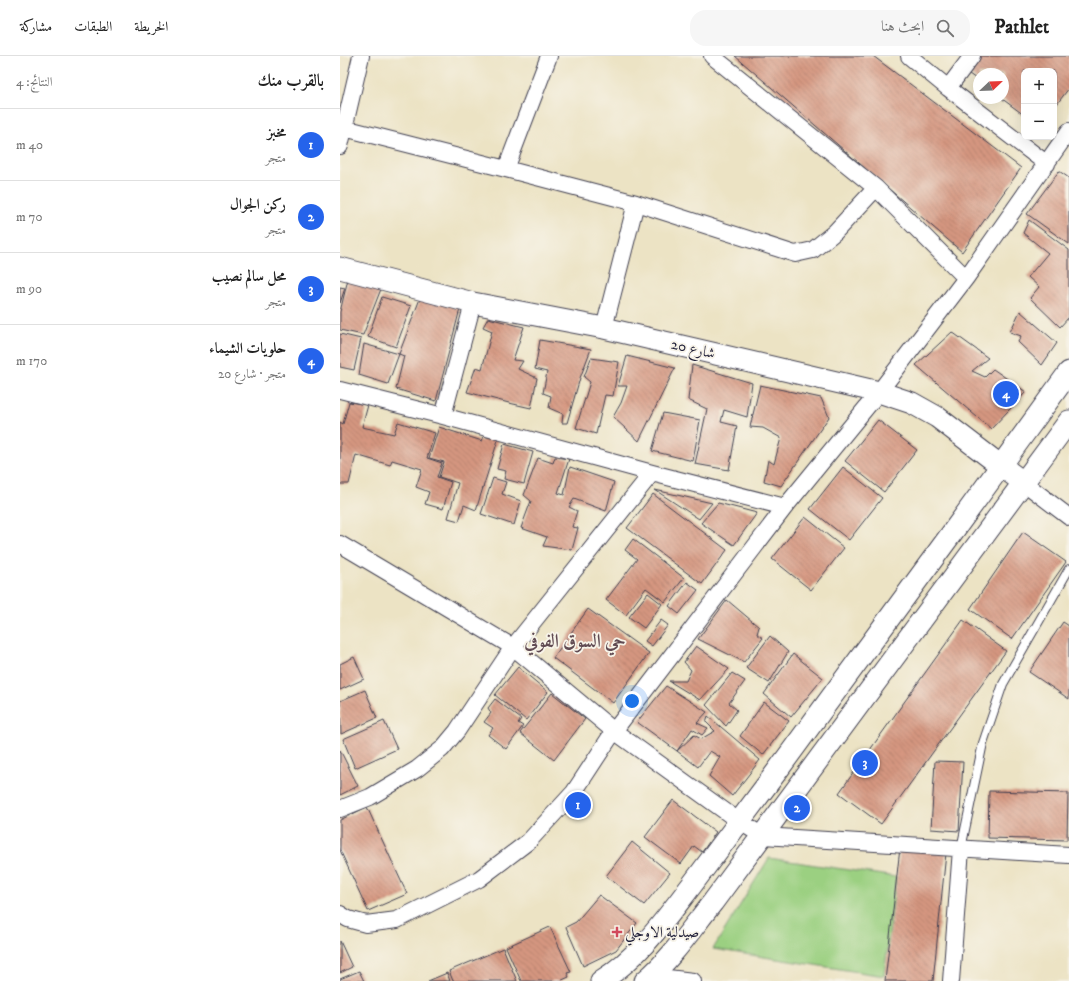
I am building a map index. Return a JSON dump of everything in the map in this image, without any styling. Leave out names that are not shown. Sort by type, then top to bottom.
[{"type":"street","points":[[340,146],[361,56]]},
{"type":"street","points":[[506,169],[549,56]]},
{"type":"street","points":[[712,56],[876,188],[966,278]]},
{"type":"street","points":[[909,56],[1047,164]]},
{"type":"street","points":[[948,88],[972,56]]},
{"type":"street","points":[[344,128],[636,203],[795,254],[813,250],[835,232],[876,188]]},
{"type":"street","points":[[340,914],[366,924],[397,920],[479,879],[529,841],[574,792],[614,731],[784,507],[879,392],[966,278],[1069,131]]},
{"type":"street","points":[[604,328],[636,203]]},
{"type":"street","name":"شارع 20","points":[[340,268],[473,303],[604,328],[879,392],[912,403],[937,417],[1023,482]]},
{"type":"street","points":[[442,416],[473,303]]},
{"type":"street","points":[[601,981],[628,961],[649,940],[740,822],[1069,372]]},
{"type":"street","points":[[340,390],[442,416],[652,474],[784,507]]},
{"type":"street","points":[[648,978],[670,955],[713,902],[1069,421]]},
{"type":"street","points":[[340,809],[370,797],[417,769],[442,749],[457,731],[513,647],[652,474]]},
{"type":"street","points":[[1023,482],[1069,517]]},
{"type":"street","points":[[340,544],[513,647],[614,731],[740,822],[762,836],[1069,855]]},
{"type":"street","points":[[951,981],[961,848]]},
{"type":"street","points":[[648,978],[693,981]]},
{"type":"lane","points":[[961,848],[983,743],[1003,684],[1069,569]]},
{"type":"green space","points":[[769,858],[896,877],[884,976],[713,949]]},
{"type":"building","points":[[735,56],[873,56],[1021,168],[962,252]]},
{"type":"building","points":[[976,56],[1069,56],[1069,88],[1057,104],[1057,68],[1021,68],[1021,113],[1009,104],[1009,68],[973,68],[973,77],[962,69]]},
{"type":"building","points":[[1059,171],[1069,178],[1069,244],[1027,214]]},
{"type":"building","points":[[1029,220],[1069,250],[1069,317],[1060,327],[1030,298],[1039,287],[1028,277],[1048,253],[1023,233]]},
{"type":"building","points":[[348,279],[381,289],[363,335],[340,330],[340,312]]},
{"type":"building","points":[[340,287],[345,288],[340,303]]},
{"type":"building","points":[[421,296],[460,309],[436,401],[396,389],[404,356],[399,354]]},
{"type":"building","points":[[382,297],[411,306],[396,347],[368,337]]},
{"type":"building","points":[[1020,311],[1057,343],[1042,365],[1018,342],[1021,336],[1010,332]]},
{"type":"building","points":[[488,318],[524,327],[513,360],[523,361],[518,369],[537,378],[531,408],[467,392],[476,367],[482,369],[492,331],[483,327]]},
{"type":"building","points":[[952,332],[988,358],[972,371],[985,377],[993,369],[1026,392],[991,429],[916,365]]},
{"type":"building","points":[[340,334],[361,339],[354,370],[340,367]]},
{"type":"building","points":[[540,340],[591,349],[580,378],[567,423],[562,423],[563,414],[549,408],[551,396],[543,393],[547,372],[535,369]]},
{"type":"building","points":[[364,344],[399,354],[388,384],[359,375]]},
{"type":"building","points":[[627,356],[675,368],[639,441],[613,417],[621,403],[627,386],[618,386]]},
{"type":"building","points":[[591,358],[619,362],[613,396],[605,395],[596,434],[576,428],[590,382],[584,377]]},
{"type":"building","points":[[692,365],[752,383],[747,417],[724,410],[721,422],[737,426],[729,470],[695,464],[707,409],[688,400]]},
{"type":"building","points":[[760,385],[821,398],[829,417],[781,486],[764,481],[768,460],[774,464],[781,438],[763,428],[750,427]]},
{"type":"building","points":[[349,402],[368,405],[362,427],[394,434],[398,422],[435,433],[427,458],[442,463],[437,477],[451,482],[443,509],[425,504],[429,492],[416,487],[422,469],[392,460],[390,465],[356,455],[349,484],[340,484],[340,422],[343,424]]},
{"type":"building","points":[[663,413],[700,420],[693,461],[652,451]]},
{"type":"building","points":[[878,420],[917,450],[884,492],[845,461]]},
{"type":"building","points":[[439,427],[482,441],[484,436],[498,440],[476,510],[464,505],[459,521],[448,518],[458,483],[439,477],[444,462],[429,458]]},
{"type":"building","points":[[504,444],[533,452],[524,484],[504,479],[506,471],[497,469]]},
{"type":"building","points":[[555,457],[569,459],[558,493],[564,495],[570,467],[614,482],[606,511],[574,499],[569,507],[577,511],[572,527],[578,528],[572,550],[543,546],[547,537],[521,528],[531,501],[524,495],[538,458],[553,463]]},
{"type":"building","points":[[843,467],[882,498],[849,540],[810,509]]},
{"type":"building","points":[[493,478],[506,482],[502,494],[521,501],[514,525],[481,514]]},
{"type":"building","points":[[655,490],[712,503],[699,519]]},
{"type":"building","points":[[653,494],[727,550],[702,584],[627,528]]},
{"type":"building","points":[[718,503],[757,513],[734,545],[701,523]]},
{"type":"building","points":[[805,517],[844,548],[811,590],[772,559]]},
{"type":"building","points":[[1023,532],[1066,562],[1012,639],[970,609]]},
{"type":"building","points":[[633,539],[684,578],[665,602],[646,588],[626,615],[606,600],[637,559],[625,550]]},
{"type":"building","points":[[687,582],[698,590],[679,614],[669,606]]},
{"type":"building","points":[[648,593],[662,604],[644,628],[629,617]]},
{"type":"building","points":[[727,600],[759,627],[757,634],[763,638],[744,662],[698,639]]},
{"type":"building","points":[[588,609],[649,653],[613,703],[553,658]]},
{"type":"building","points":[[661,620],[668,625],[652,646],[645,641]]},
{"type":"building","points":[[963,620],[1006,651],[881,824],[839,793]]},
{"type":"building","points":[[1063,622],[1069,626],[1069,699],[1029,672]]},
{"type":"building","points":[[770,636],[788,652],[769,683],[746,668]]},
{"type":"building","points":[[696,646],[729,669],[700,700],[669,681],[686,681],[691,670],[684,662]]},
{"type":"building","points":[[793,654],[823,678],[791,717],[764,694]]},
{"type":"building","points":[[354,657],[364,679],[340,690],[340,664]]},
{"type":"building","points":[[518,667],[548,692],[526,720],[495,695]]},
{"type":"building","points":[[732,673],[745,681],[729,703],[737,710],[726,726],[706,705]]},
{"type":"building","points":[[666,686],[707,712],[697,723],[708,728],[702,735],[692,729],[677,751],[637,722]]},
{"type":"building","points":[[365,690],[377,718],[341,734],[340,701]]},
{"type":"building","points":[[552,693],[585,719],[554,760],[520,733]]},
{"type":"building","points":[[495,699],[521,719],[518,723],[523,726],[506,749],[488,735],[493,728],[484,722],[491,713],[488,708]]},
{"type":"building","points":[[764,702],[789,721],[763,755],[740,736]]},
{"type":"building","points":[[708,716],[760,760],[732,796],[709,776],[720,757],[710,751],[698,767],[677,751],[694,735],[701,739],[715,731],[706,722]]},
{"type":"building","points":[[384,721],[397,749],[355,768],[343,739]]},
{"type":"building","points":[[340,750],[358,786],[340,795]]},
{"type":"building","points":[[935,761],[963,762],[959,831],[931,829]]},
{"type":"building","points":[[989,791],[1068,793],[1067,840],[988,838]]},
{"type":"building","points":[[673,800],[716,832],[702,852],[694,846],[681,864],[645,837]]},
{"type":"building","points":[[367,807],[407,894],[368,911],[340,850],[340,820]]},
{"type":"building","points":[[632,842],[670,873],[644,905],[606,876]]},
{"type":"building","points":[[900,848],[946,853],[933,981],[885,981]]},
{"type":"building","points":[[599,895],[637,923],[616,950],[583,966],[566,927],[576,922]]},
{"type":"building","points":[[550,927],[571,972],[567,973],[569,977],[560,981],[521,981],[506,947]]},
{"type":"building","points":[[340,941],[352,967],[340,973]]},
{"type":"building","points":[[503,948],[517,981],[453,981],[449,971]]},
{"type":"building","points":[[359,971],[364,981],[340,981],[340,979]]},
{"type":"building","points":[[447,973],[450,981],[428,981]]},
{"type":"place","name":"حلويات الشيماء","points":[[1006,394]]},
{"type":"place","name":"محل سالم نصيب","points":[[865,763]]},
{"type":"place","name":"مخبز","points":[[578,805]]},
{"type":"place","name":"ركن الجوال","points":[[797,808]]},
{"type":"place","name":"صيدلية الاوجلي","points":[[617,932]]},
{"type":"district","name":"حي السوق الفوفي","points":[[575,641]]}]
